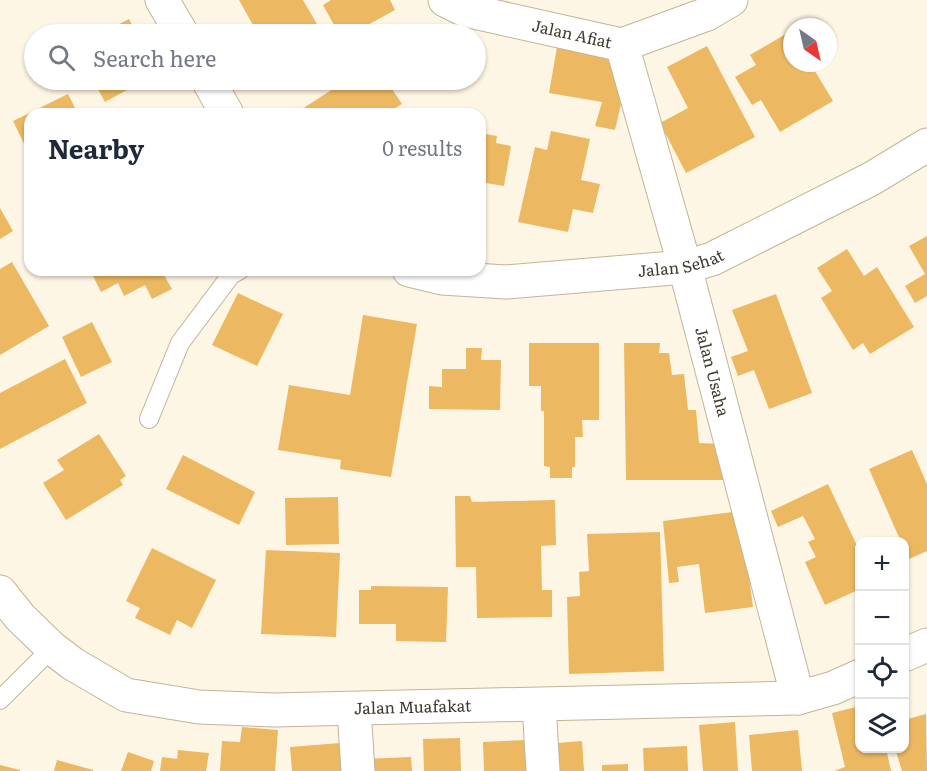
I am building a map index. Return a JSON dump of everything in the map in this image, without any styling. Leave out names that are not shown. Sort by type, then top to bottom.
[{"type":"street","points":[[162,0],[176,24]]},
{"type":"street","name":"Jalan Afiat","points":[[445,0],[465,10],[622,45],[706,14],[730,0]]},
{"type":"street","name":"Jalan Usaha","points":[[622,45],[685,267],[798,698]]},
{"type":"street","points":[[214,90],[224,108]]},
{"type":"street","name":"Jalan Sehat","points":[[434,276],[506,282],[685,267],[712,259],[861,184],[927,145]]},
{"type":"street","name":"Jalan Muafakat","points":[[0,592],[20,617],[52,648],[126,695],[199,707],[274,710],[354,709],[798,698],[833,688],[855,678]]},
{"type":"street","points":[[909,653],[927,645]]},
{"type":"street","points":[[539,705],[543,771]]},
{"type":"street","points":[[354,709],[357,771]]},
{"type":"lane","points":[[149,419],[180,343],[230,276]]},
{"type":"lane","points":[[0,700],[52,648]]},
{"type":"building","points":[[239,0],[303,0],[317,24],[252,24]]},
{"type":"building","points":[[331,0],[390,0],[395,10],[369,24],[333,24],[323,5]]},
{"type":"building","points":[[129,19],[132,24],[119,24]]},
{"type":"building","points":[[783,36],[783,72],[815,72],[833,101],[780,132],[761,100],[752,105],[735,77],[756,65],[750,55]]},
{"type":"building","points":[[707,46],[755,137],[686,173],[660,123],[688,108],[667,67]]},
{"type":"building","points":[[557,47],[613,57],[624,91],[615,130],[595,126],[602,102],[549,93]]},
{"type":"building","points":[[98,90],[127,90],[105,102]]},
{"type":"building","points":[[331,90],[393,90],[402,104],[395,108],[304,108]]},
{"type":"building","points":[[68,94],[75,108],[39,108]]},
{"type":"building","points":[[24,116],[24,144],[13,121]]},
{"type":"building","points":[[551,131],[590,139],[581,180],[600,184],[593,213],[573,209],[568,232],[518,222],[535,147],[547,150]]},
{"type":"building","points":[[486,134],[497,136],[496,143],[511,146],[504,186],[486,183]]},
{"type":"building","points":[[0,208],[13,231],[0,239]]},
{"type":"building","points":[[927,236],[927,296],[915,303],[905,286],[925,274],[909,246]]},
{"type":"building","points":[[847,249],[864,276],[877,267],[914,327],[870,354],[863,343],[853,350],[821,298],[832,291],[817,268]]},
{"type":"building","points":[[12,262],[49,326],[0,355],[0,269]]},
{"type":"building","points":[[93,276],[165,276],[172,289],[152,299],[145,285],[124,296],[118,283],[101,292]]},
{"type":"building","points":[[238,293],[283,314],[257,366],[212,345]]},
{"type":"building","points":[[776,294],[812,393],[769,409],[754,370],[738,376],[731,357],[748,351],[732,310]]},
{"type":"building","points":[[363,315],[417,324],[391,477],[340,469],[341,460],[278,450],[289,385],[350,395]]},
{"type":"building","points":[[92,322],[112,362],[81,377],[62,337]]},
{"type":"building","points":[[529,343],[599,343],[599,420],[582,420],[583,437],[575,437],[575,467],[572,467],[572,478],[550,478],[550,467],[544,466],[544,411],[541,411],[541,386],[529,386]]},
{"type":"building","points":[[624,343],[660,343],[659,353],[669,353],[672,375],[684,374],[688,410],[696,410],[699,443],[722,444],[729,480],[626,480]]},
{"type":"building","points":[[466,348],[482,348],[481,360],[501,360],[500,410],[429,409],[429,386],[442,387],[442,369],[466,369]]},
{"type":"building","points":[[65,359],[87,403],[0,449],[0,393]]},
{"type":"building","points":[[99,434],[126,476],[120,480],[123,485],[66,520],[43,483],[64,470],[57,460]]},
{"type":"building","points":[[912,450],[927,484],[927,551],[909,559],[909,537],[899,537],[869,469]]},
{"type":"building","points":[[183,455],[255,492],[239,525],[166,489]]},
{"type":"building","points":[[828,484],[855,541],[855,591],[825,605],[805,562],[816,557],[808,542],[815,539],[803,516],[778,527],[771,511]]},
{"type":"building","points":[[455,496],[470,496],[472,502],[555,500],[556,545],[541,546],[542,590],[552,590],[552,617],[477,618],[476,567],[456,567]]},
{"type":"building","points":[[338,497],[339,544],[286,545],[285,498]]},
{"type":"building","points":[[740,511],[753,607],[705,613],[699,564],[677,567],[679,582],[669,583],[663,521]]},
{"type":"building","points":[[660,532],[664,671],[569,674],[567,597],[580,596],[579,572],[589,571],[587,534]]},
{"type":"building","points":[[152,548],[216,580],[192,628],[177,620],[170,635],[135,618],[140,608],[126,601]]},
{"type":"building","points":[[266,550],[340,553],[336,637],[261,634]]},
{"type":"building","points":[[371,586],[448,587],[446,642],[396,641],[396,624],[359,624],[359,590],[371,590]]},
{"type":"building","points":[[855,707],[855,753],[887,753],[891,771],[834,771],[845,767],[832,713]]},
{"type":"building","points":[[926,714],[927,771],[902,771],[897,753],[909,753],[909,719]]},
{"type":"building","points":[[735,722],[738,771],[703,771],[699,725]]},
{"type":"building","points":[[242,727],[278,730],[275,771],[220,771],[222,741],[240,742]]},
{"type":"building","points":[[798,730],[802,771],[752,771],[749,735]]},
{"type":"building","points":[[460,738],[461,771],[424,771],[423,739]]},
{"type":"building","points":[[526,740],[527,771],[484,771],[483,742]]},
{"type":"building","points":[[582,741],[584,771],[547,771],[545,744]]},
{"type":"building","points":[[340,743],[342,771],[292,771],[290,747]]},
{"type":"building","points":[[687,746],[688,771],[644,771],[643,748]]},
{"type":"building","points":[[178,750],[209,753],[206,771],[160,771],[162,757],[177,759]]},
{"type":"building","points":[[128,752],[154,761],[151,771],[121,771]]},
{"type":"building","points":[[411,757],[412,771],[364,771],[363,759]]},
{"type":"building","points":[[57,760],[93,770],[93,771],[54,771]]},
{"type":"building","points":[[628,764],[628,771],[602,771],[602,765]]},
{"type":"building","points":[[0,765],[20,770],[20,771],[0,771]]}]
